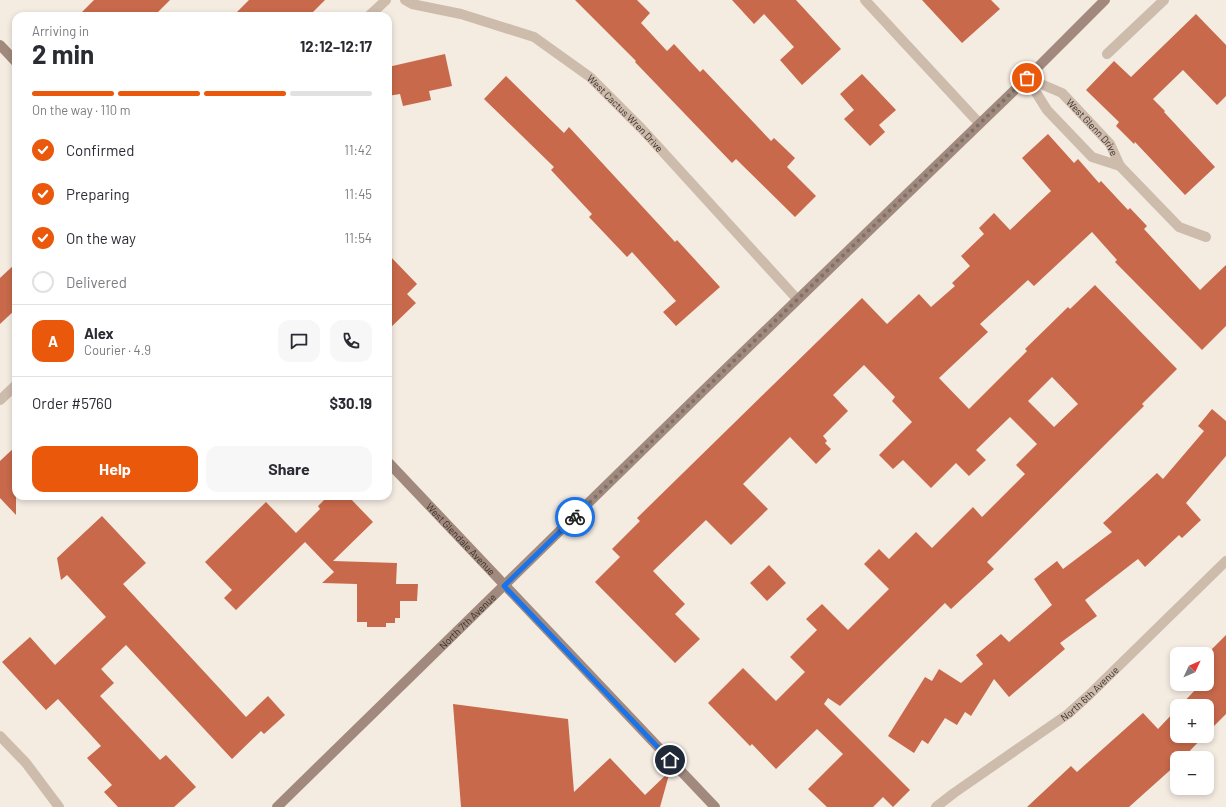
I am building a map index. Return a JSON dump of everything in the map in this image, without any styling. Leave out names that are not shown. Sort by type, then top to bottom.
[{"type":"main road","name":"North 7th Avenue","points":[[277,807],[797,299],[1027,78],[1105,0]]},
{"type":"main road","points":[[0,45],[12,58]]},
{"type":"main road","name":"West Glendale Avenue","points":[[392,466],[715,807]]},
{"type":"street","points":[[373,12],[386,0]]},
{"type":"street","name":"West Cactus Wren Drive","points":[[405,0],[412,4],[461,14],[534,37],[590,77],[642,129],[797,299]]},
{"type":"street","points":[[865,0],[979,123]]},
{"type":"street","points":[[1107,54],[1164,0]]},
{"type":"street","name":"West Glenn Drive","points":[[1027,78],[1047,110],[1092,156],[1120,166]]},
{"type":"street","name":"West Glenn Drive","points":[[1027,78],[1062,93],[1110,144],[1120,166],[1179,227],[1206,237]]},
{"type":"street","points":[[0,400],[12,389]]},
{"type":"street","name":"North 6th Avenue","points":[[936,807],[1068,714],[1226,561]]},
{"type":"street","points":[[0,736],[26,763],[59,807]]},
{"type":"building","points":[[94,0],[170,0],[158,12],[82,12]]},
{"type":"building","points":[[249,0],[325,0],[313,12],[237,12]]},
{"type":"building","points":[[575,0],[637,0],[650,13],[641,23],[667,51],[674,44],[700,72],[703,69],[771,141],[774,138],[795,158],[787,167],[816,196],[795,217],[736,159],[732,163],[635,62],[636,61]]},
{"type":"building","points":[[732,0],[796,0],[841,49],[802,85],[780,60],[794,47],[764,14],[754,24]]},
{"type":"building","points":[[922,0],[991,0],[1000,9],[962,43]]},
{"type":"building","points":[[1196,14],[1226,45],[1226,96],[1217,105],[1183,70],[1153,99],[1215,167],[1185,195],[1135,142],[1134,144],[1116,126],[1119,122],[1086,90],[1114,61],[1131,77]]},
{"type":"building","points":[[445,54],[452,86],[429,91],[431,100],[403,106],[400,94],[392,95],[392,66]]},
{"type":"building","points":[[862,74],[896,110],[879,125],[885,132],[870,146],[844,119],[854,110],[840,94]]},
{"type":"building","points":[[506,76],[564,133],[569,127],[675,242],[677,240],[720,287],[676,326],[663,312],[676,301],[632,252],[627,257],[589,217],[592,214],[551,170],[554,167],[484,99]]},
{"type":"building","points":[[1048,134],[1074,163],[1078,159],[1099,183],[1101,181],[1128,210],[1130,208],[1147,226],[1144,229],[1200,290],[1226,265],[1226,326],[1202,350],[1115,262],[1117,260],[1092,232],[1034,286],[1028,280],[980,324],[988,332],[939,378],[969,409],[1027,351],[1025,349],[1068,307],[1070,309],[1095,285],[1177,369],[1142,404],[1144,406],[987,562],[994,569],[951,609],[945,603],[840,706],[828,698],[824,704],[910,790],[893,807],[883,797],[873,807],[827,807],[808,789],[843,754],[817,729],[776,769],[752,744],[750,746],[708,703],[743,668],[776,701],[805,672],[790,657],[817,630],[806,619],[822,604],[848,630],[889,589],[864,564],[879,549],[889,559],[916,532],[932,548],[973,507],[982,517],[1025,474],[1016,465],[1037,444],[1010,417],[976,450],[986,460],[969,476],[956,463],[931,488],[903,460],[893,469],[879,455],[912,422],[892,401],[895,397],[864,365],[833,395],[848,411],[823,436],[827,441],[825,443],[831,449],[816,464],[790,437],[743,484],[768,509],[731,545],[706,520],[653,571],[685,604],[675,614],[700,639],[675,663],[595,582],[620,557],[612,549],[640,521],[637,518],[862,298],[887,324],[919,294],[931,307],[955,286],[952,283],[970,266],[961,256],[984,234],[979,228],[994,213],[1010,230],[1051,191],[1022,158]],"holes":[[[1052,377],[1078,404],[1054,427],[1028,401]]]},
{"type":"building","points":[[392,258],[417,284],[407,294],[416,303],[392,326]]},
{"type":"building","points":[[12,267],[12,313],[0,324],[0,278]]},
{"type":"building","points":[[1212,409],[1226,421],[1226,456],[1186,503],[1201,520],[1182,538],[1179,535],[1145,567],[1138,559],[1085,600],[1097,616],[1060,643],[1065,649],[1009,697],[994,679],[971,716],[965,712],[957,725],[945,718],[928,744],[922,740],[914,753],[888,736],[925,677],[932,681],[939,669],[961,683],[983,664],[976,655],[1001,634],[1009,642],[1052,605],[1034,579],[1057,561],[1063,569],[1112,532],[1103,523],[1157,473],[1163,479],[1204,431],[1198,426]]},
{"type":"building","points":[[12,450],[12,500],[16,500],[16,515],[0,498],[0,461]]},
{"type":"building","points":[[324,500],[352,500],[373,522],[333,561],[397,563],[396,584],[418,584],[417,601],[400,601],[400,618],[395,618],[395,623],[386,623],[386,627],[367,627],[367,622],[357,622],[357,584],[322,583],[334,572],[305,542],[236,610],[224,598],[232,590],[205,562],[266,502],[296,533],[320,509],[318,506]]},
{"type":"building","points":[[102,516],[146,563],[123,584],[246,717],[268,696],[285,715],[264,734],[261,731],[232,759],[126,645],[101,669],[114,683],[100,696],[160,760],[166,755],[196,787],[174,807],[118,807],[104,792],[112,785],[87,758],[101,746],[58,699],[46,710],[2,662],[30,637],[55,665],[106,617],[67,575],[61,580],[57,558]]},
{"type":"building","points":[[769,565],[786,583],[767,601],[750,583]]},
{"type":"building","points":[[1226,635],[1226,714],[1214,726],[1214,699],[1187,699],[1194,691],[1214,691],[1214,647]]},
{"type":"building","points":[[453,704],[568,719],[574,792],[610,758],[645,795],[670,771],[660,807],[461,807]]},
{"type":"building","points":[[1143,713],[1158,729],[1170,716],[1170,743],[1197,743],[1190,751],[1170,751],[1170,770],[1129,807],[1027,807],[1071,766],[1077,772]]},
{"type":"way so far","points":[[575,517],[797,299],[1027,78]]},
{"type":"route","points":[[575,517],[504,586],[670,760]]}]
